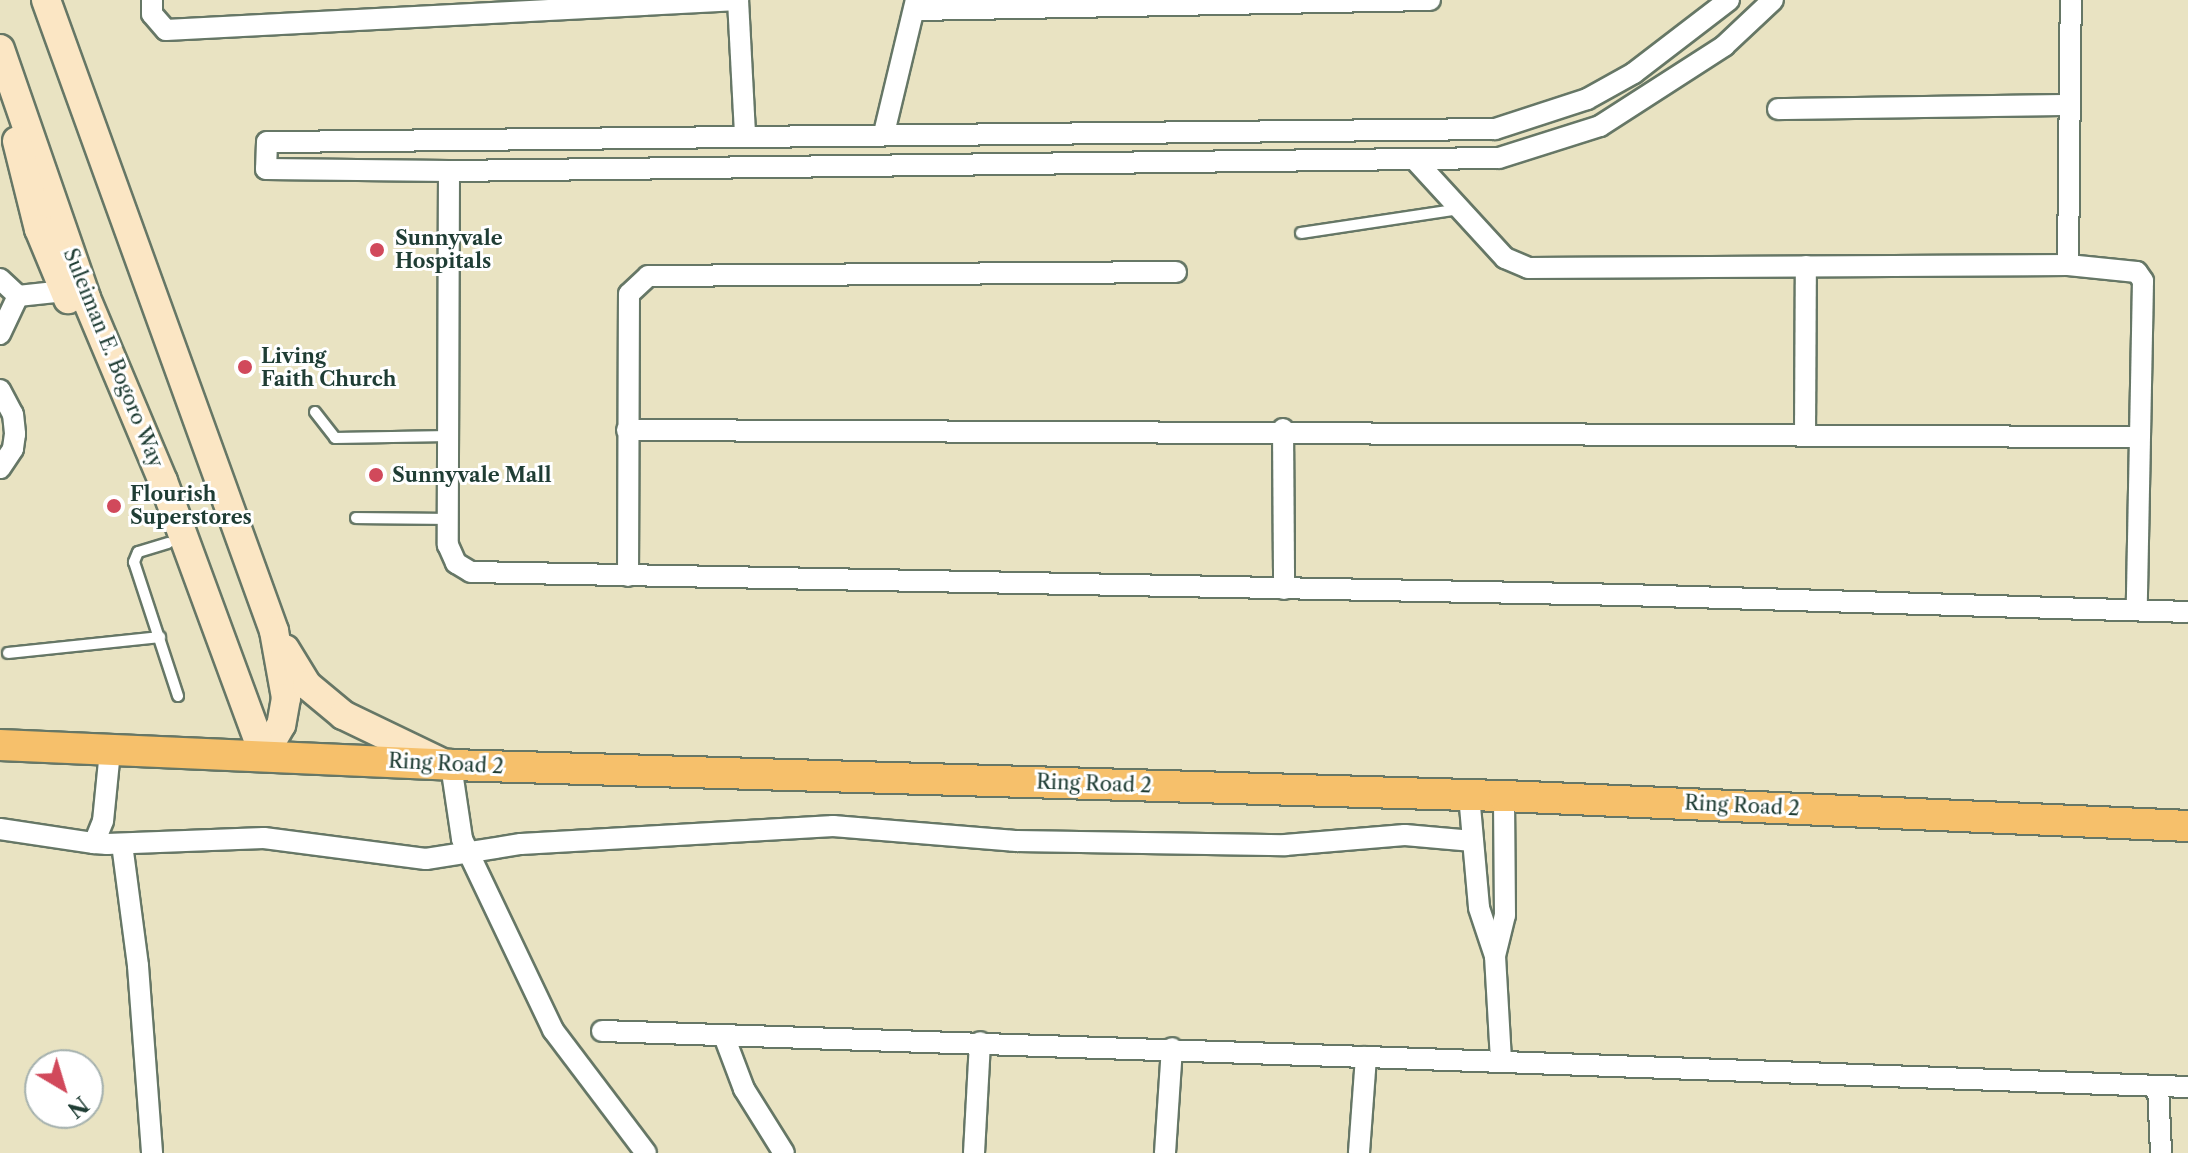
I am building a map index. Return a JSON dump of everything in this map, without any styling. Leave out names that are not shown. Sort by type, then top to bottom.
[{"type":"main road","name":"Ring Road 2","points":[[0,745],[448,765],[1504,796],[2188,826]]},
{"type":"street","points":[[46,0],[274,631],[286,698],[281,725],[255,754]]},
{"type":"street","points":[[152,0],[152,14],[166,30],[342,9],[738,0],[745,135]]},
{"type":"street","points":[[884,133],[917,5],[1430,0]]},
{"type":"street","points":[[1729,0],[1610,86],[1495,129],[884,133],[267,142],[266,169],[449,171],[1499,158],[1600,126],[1724,46],[1773,0]]},
{"type":"street","points":[[2068,265],[2071,0]]},
{"type":"street","name":"Suleiman E. Bogoro Way","points":[[0,49],[65,291],[255,754]]},
{"type":"street","points":[[1778,109],[2070,105]]},
{"type":"street","points":[[1495,129],[1499,158]]},
{"type":"street","points":[[1109,164],[1111,133]]},
{"type":"street","points":[[1416,161],[1505,258],[1528,268],[2068,265],[2137,272],[2143,281],[2137,608]]},
{"type":"street","points":[[449,171],[448,519],[452,554],[471,572],[2137,608],[2188,612]]},
{"type":"street","name":"Suleiman E. Bogoro Way","points":[[44,209],[255,754]]},
{"type":"street","points":[[1805,434],[1806,266]]},
{"type":"street","points":[[628,576],[629,294],[648,276],[1176,272]]},
{"type":"street","points":[[0,279],[18,296],[65,291]]},
{"type":"street","points":[[0,334],[18,296]]},
{"type":"street","points":[[0,390],[13,414],[15,434],[13,449],[0,468]]},
{"type":"street","points":[[627,430],[1283,429],[2138,437]]},
{"type":"street","points":[[1283,429],[1284,589]]},
{"type":"street","points":[[274,631],[307,685],[343,715],[448,765],[454,812],[468,851],[553,1030],[646,1153]]},
{"type":"street","points":[[94,843],[103,821],[110,751]]},
{"type":"street","points":[[1469,795],[1479,908],[1495,956],[1501,1059]]},
{"type":"street","points":[[1495,956],[1505,915],[1504,796]]},
{"type":"street","points":[[0,829],[94,843],[152,846],[214,836],[426,859],[468,851],[643,835],[833,826],[1017,841],[1285,845],[1405,835],[1473,841]]},
{"type":"street","points":[[122,844],[138,966],[152,1153]]},
{"type":"street","points":[[602,1031],[1501,1059],[2188,1087]]},
{"type":"street","points":[[724,1036],[744,1089],[784,1153]]},
{"type":"street","points":[[974,1153],[980,1042]]},
{"type":"street","points":[[1165,1153],[1172,1048]]},
{"type":"street","points":[[1359,1153],[1366,1057]]},
{"type":"street","points":[[2158,1086],[2161,1153]]},
{"type":"lane","points":[[1301,233],[1459,209]]},
{"type":"lane","points":[[315,412],[335,438],[449,436]]},
{"type":"lane","points":[[356,518],[448,519]]},
{"type":"lane","points":[[168,543],[138,552],[134,562],[178,696]]},
{"type":"lane","points":[[8,653],[160,637]]},
{"type":"place","name":"Sunnyvale Hospitals","points":[[377,250]]},
{"type":"place","name":"Living Faith Church","points":[[245,367]]},
{"type":"place","name":"Sunnyvale Mall","points":[[376,475]]},
{"type":"place","name":"Flourish Superstores","points":[[114,506]]}]
